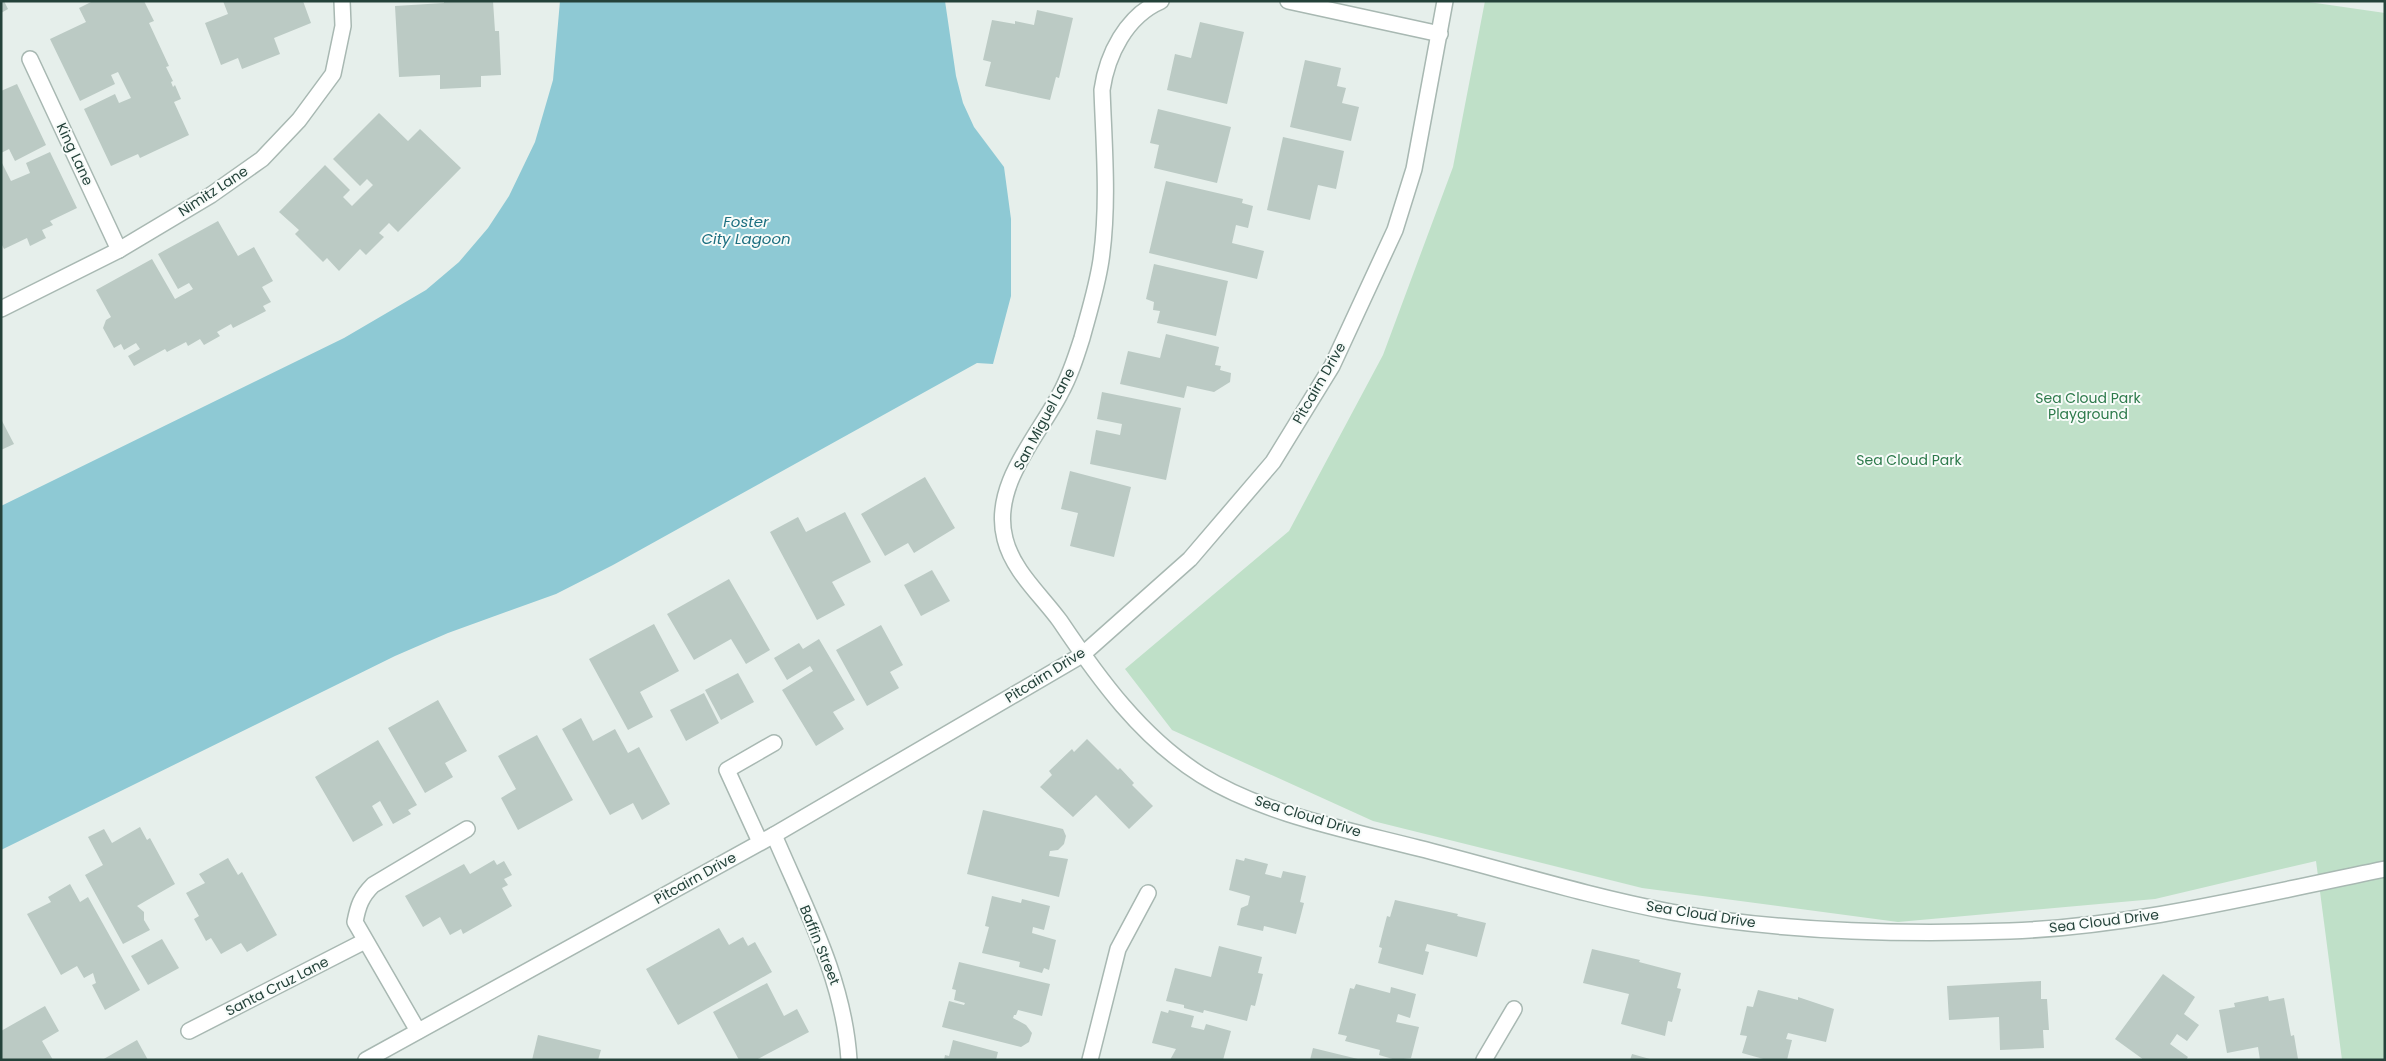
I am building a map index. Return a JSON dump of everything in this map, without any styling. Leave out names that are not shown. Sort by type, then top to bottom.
[{"type":"street","name":"Nimitz Lane","points":[[1,309],[120,250],[211,194],[262,159],[299,120],[333,74],[343,26],[342,1]]},
{"type":"street","name":"San Miguel Lane","points":[[1082,655],[1010,554],[1002,526],[1003,502],[1021,460],[1069,375],[1097,285],[1103,244],[1105,205],[1102,90],[1105,73],[1111,56],[1130,26],[1142,14],[1160,1]]},
{"type":"street","points":[[1288,1],[1440,34]]},
{"type":"street","name":"Pitcairn Drive","points":[[366,1060],[774,835],[1082,655],[1196,552],[1273,462],[1332,366],[1396,230],[1414,169],[1445,1]]},
{"type":"street","name":"King Lane","points":[[30,59],[120,250]]},
{"type":"street","name":"Sea Cloud Drive","points":[[1082,655],[1136,722],[1156,741],[1202,776],[1228,790],[1280,810],[1328,825],[1670,911],[1757,924],[1833,930],[1922,933],[2015,931],[2084,925],[2165,914],[2385,869]]},
{"type":"street","points":[[760,842],[727,770],[774,743]]},
{"type":"street","points":[[418,1031],[355,922],[361,896],[372,884],[467,829]]},
{"type":"street","name":"Baffin Street","points":[[774,835],[831,966],[848,1036],[849,1060]]},
{"type":"street","points":[[1090,1060],[1118,949],[1148,893]]},
{"type":"street","name":"Santa Cruz Lane","points":[[189,1031],[365,941]]},
{"type":"street","points":[[1484,1060],[1514,1009]]},
{"type":"green space","name":"Sea Cloud Park","points":[[1485,1],[2302,1],[2385,13],[2385,1060],[2342,1060],[2316,861],[2155,899],[1898,922],[1642,888],[1373,821],[1172,730],[1125,669],[1289,531],[1383,355],[1453,167]]},
{"type":"water","name":"Foster City Lagoon","points":[[560,1],[945,1],[956,76],[963,103],[974,127],[1004,167],[1011,219],[1011,296],[993,364],[977,363],[613,565],[556,594],[448,633],[395,656],[1,850],[1,506],[344,338],[426,290],[459,262],[488,228],[509,196],[535,142],[553,80]]},
{"type":"building","points":[[1,1],[4,1],[8,9],[1,13]]},
{"type":"building","points":[[93,1],[144,1],[154,21],[149,23],[169,66],[166,67],[173,81],[171,82],[173,87],[175,85],[181,99],[174,102],[189,135],[140,158],[138,154],[111,166],[84,109],[115,94],[119,103],[131,98],[118,72],[111,75],[115,84],[80,101],[50,39],[86,22],[79,8]]},
{"type":"building","points":[[223,1],[303,1],[311,23],[274,38],[280,54],[242,69],[238,58],[221,65],[205,23],[228,14]]},
{"type":"building","points":[[444,1],[493,1],[495,31],[499,31],[501,75],[481,76],[481,87],[440,89],[440,75],[399,77],[395,6],[444,3]]},
{"type":"building","points":[[1037,10],[1073,18],[1059,78],[1056,77],[1050,100],[985,86],[991,62],[983,60],[992,20],[1015,24],[1015,21],[1034,25]]},
{"type":"building","points":[[1200,22],[1244,32],[1227,104],[1167,90],[1175,54],[1191,58]]},
{"type":"building","points":[[1305,60],[1341,68],[1337,86],[1346,88],[1342,103],[1359,107],[1351,141],[1290,127]]},
{"type":"building","points":[[17,84],[46,145],[15,161],[9,149],[1,153],[1,91]]},
{"type":"building","points":[[1158,109],[1231,127],[1217,183],[1154,168],[1159,145],[1150,143]]},
{"type":"building","points":[[379,113],[408,141],[420,129],[461,168],[398,232],[389,223],[379,233],[384,237],[366,255],[360,249],[339,271],[327,258],[323,262],[295,234],[299,230],[279,212],[325,165],[350,190],[343,197],[352,206],[373,185],[367,179],[360,186],[333,159]]},
{"type":"building","points":[[1283,137],[1344,151],[1336,189],[1318,185],[1310,220],[1267,210]]},
{"type":"building","points":[[50,152],[77,208],[50,221],[53,225],[42,230],[46,238],[30,246],[27,238],[4,249],[1,243],[1,161],[11,181],[30,173],[26,163]]},
{"type":"building","points":[[1166,181],[1243,199],[1242,203],[1253,206],[1248,228],[1236,225],[1232,243],[1264,251],[1257,279],[1149,253]]},
{"type":"building","points":[[218,221],[238,256],[254,247],[273,281],[262,287],[271,302],[263,306],[266,311],[233,328],[231,324],[217,332],[220,336],[204,345],[200,339],[188,346],[186,342],[167,352],[165,349],[134,366],[128,356],[140,349],[136,343],[124,350],[121,344],[114,348],[103,328],[106,320],[111,317],[96,290],[152,259],[175,299],[193,289],[189,283],[178,289],[158,254]]},
{"type":"building","points":[[1154,264],[1228,281],[1216,336],[1157,323],[1160,311],[1153,310],[1154,302],[1146,299]]},
{"type":"building","points":[[1166,334],[1219,347],[1215,365],[1221,366],[1220,370],[1231,373],[1230,382],[1214,392],[1187,386],[1184,398],[1120,384],[1128,351],[1160,358]]},
{"type":"building","points":[[1102,392],[1181,408],[1166,480],[1090,464],[1096,430],[1120,435],[1122,424],[1097,419]]},
{"type":"building","points":[[1,419],[14,444],[1,450]]},
{"type":"building","points":[[1070,471],[1131,487],[1114,557],[1070,546],[1078,513],[1061,509]]},
{"type":"building","points":[[925,477],[955,528],[914,553],[908,543],[885,556],[861,514]]},
{"type":"building","points":[[845,512],[871,562],[832,582],[845,605],[817,620],[770,532],[798,517],[806,532]]},
{"type":"building","points":[[932,570],[950,601],[921,616],[904,585]]},
{"type":"building","points":[[729,579],[770,650],[746,664],[731,639],[694,660],[667,614]]},
{"type":"building","points":[[654,624],[679,671],[640,692],[653,717],[628,730],[589,659]]},
{"type":"building","points":[[881,625],[903,665],[890,672],[899,688],[867,706],[836,650]]},
{"type":"building","points":[[819,639],[855,700],[833,712],[844,729],[816,746],[782,690],[813,671],[810,666],[787,680],[774,658],[799,643],[803,649]]},
{"type":"building","points":[[738,673],[754,702],[721,720],[705,690]]},
{"type":"building","points":[[704,693],[719,723],[686,741],[670,710]]},
{"type":"building","points":[[438,700],[467,751],[445,763],[453,777],[425,793],[388,728]]},
{"type":"building","points":[[581,718],[593,741],[615,729],[628,753],[639,747],[670,804],[642,820],[633,803],[610,815],[562,729]]},
{"type":"building","points":[[537,735],[573,800],[518,830],[501,798],[516,789],[498,756]]},
{"type":"building","points":[[1087,739],[1118,770],[1120,768],[1134,783],[1132,785],[1153,806],[1129,829],[1096,795],[1073,817],[1040,787],[1052,775],[1049,771],[1072,749],[1074,752]]},
{"type":"building","points":[[378,740],[417,805],[408,810],[411,814],[393,824],[380,801],[372,806],[383,825],[353,842],[315,777]]},
{"type":"building","points":[[983,810],[1063,829],[1066,836],[1064,844],[1058,850],[1050,851],[1049,856],[1068,859],[1059,897],[967,874]]},
{"type":"building","points":[[140,827],[147,840],[150,838],[175,884],[137,906],[144,912],[144,920],[150,930],[123,944],[85,875],[103,865],[88,837],[104,829],[112,843]]},
{"type":"building","points":[[228,858],[238,875],[242,872],[277,935],[247,952],[241,943],[221,954],[211,938],[206,941],[194,919],[199,916],[186,893],[205,883],[199,874]]},
{"type":"building","points":[[1245,858],[1268,864],[1265,874],[1281,878],[1283,871],[1306,876],[1300,902],[1304,903],[1296,934],[1264,926],[1263,931],[1237,925],[1241,908],[1248,905],[1250,896],[1229,890],[1236,859],[1244,861]]},
{"type":"building","points":[[494,860],[497,865],[504,861],[512,875],[504,879],[508,885],[502,888],[512,906],[463,934],[461,929],[450,935],[440,917],[423,927],[405,896],[464,864],[470,874]]},
{"type":"building","points":[[70,884],[80,902],[88,897],[140,990],[105,1010],[92,985],[96,983],[93,973],[84,978],[77,966],[61,975],[27,914],[51,902],[48,897]]},
{"type":"building","points":[[992,896],[1021,903],[1022,899],[1050,906],[1044,930],[1033,927],[1032,933],[1056,940],[1049,970],[1044,968],[1042,973],[1019,967],[1020,962],[982,953],[989,927],[985,926]]},
{"type":"building","points":[[1395,900],[1458,914],[1457,916],[1486,923],[1477,957],[1427,944],[1425,951],[1429,952],[1423,975],[1378,963],[1382,948],[1379,947],[1387,916],[1390,917]]},
{"type":"building","points":[[719,928],[729,945],[743,937],[748,946],[755,942],[772,972],[678,1025],[646,969]]},
{"type":"building","points":[[162,939],[179,968],[148,985],[131,956]]},
{"type":"building","points":[[1219,946],[1262,957],[1258,973],[1263,974],[1255,1006],[1251,1005],[1247,1021],[1204,1010],[1203,1013],[1184,1008],[1184,1005],[1166,1001],[1175,968],[1211,977]]},
{"type":"building","points":[[1592,949],[1640,960],[1639,962],[1681,973],[1677,988],[1681,989],[1672,1022],[1668,1021],[1665,1036],[1621,1024],[1629,994],[1583,983]]},
{"type":"building","points":[[959,962],[1050,984],[1042,1016],[1018,1010],[1016,1015],[1014,1015],[1013,1018],[1026,1025],[1032,1033],[1029,1042],[1021,1047],[942,1027],[949,1001],[964,1005],[965,1003],[954,1000],[956,990],[952,989]]},
{"type":"building","points":[[2163,974],[2195,997],[2184,1014],[2199,1025],[2187,1041],[2177,1034],[2170,1044],[2188,1057],[2186,1060],[2144,1060],[2115,1039]]},
{"type":"building","points":[[2041,981],[2041,999],[2047,999],[2049,1030],[2043,1030],[2044,1048],[2000,1050],[1999,1017],[1949,1020],[1947,986]]},
{"type":"building","points":[[767,983],[784,1016],[797,1009],[809,1032],[756,1060],[739,1060],[713,1012]]},
{"type":"building","points":[[1356,984],[1390,993],[1391,987],[1416,994],[1410,1018],[1398,1014],[1396,1022],[1419,1027],[1411,1058],[1396,1060],[1379,1055],[1380,1050],[1345,1041],[1347,1036],[1338,1034],[1350,988],[1354,989]]},
{"type":"building","points":[[1758,990],[1798,1000],[1798,997],[1834,1009],[1826,1042],[1788,1033],[1786,1039],[1792,1040],[1787,1060],[1767,1060],[1742,1053],[1747,1036],[1740,1035],[1747,1006],[1753,1007]]},
{"type":"building","points":[[2268,996],[2269,1001],[2284,998],[2291,1036],[2294,1035],[2298,1059],[2260,1060],[2258,1047],[2227,1053],[2219,1010],[2235,1007],[2234,1003]]},
{"type":"building","points":[[45,1006],[59,1031],[42,1041],[53,1060],[1,1060],[1,1031]]},
{"type":"building","points":[[1169,1010],[1194,1016],[1191,1027],[1204,1030],[1206,1024],[1231,1031],[1223,1060],[1170,1060],[1176,1049],[1152,1043],[1161,1011],[1168,1013]]},
{"type":"building","points":[[538,1035],[601,1050],[598,1060],[532,1060]]},
{"type":"building","points":[[137,1040],[148,1060],[102,1060]]},
{"type":"building","points":[[953,1040],[998,1052],[996,1060],[944,1060],[945,1055],[949,1056]]},
{"type":"building","points":[[1313,1048],[1358,1059],[1358,1060],[1310,1060]]},
{"type":"building","points":[[1632,1054],[1650,1059],[1650,1060],[1630,1060]]},
{"type":"park label","name":"Sea Cloud Park Playground","points":[[2088,406]]}]
